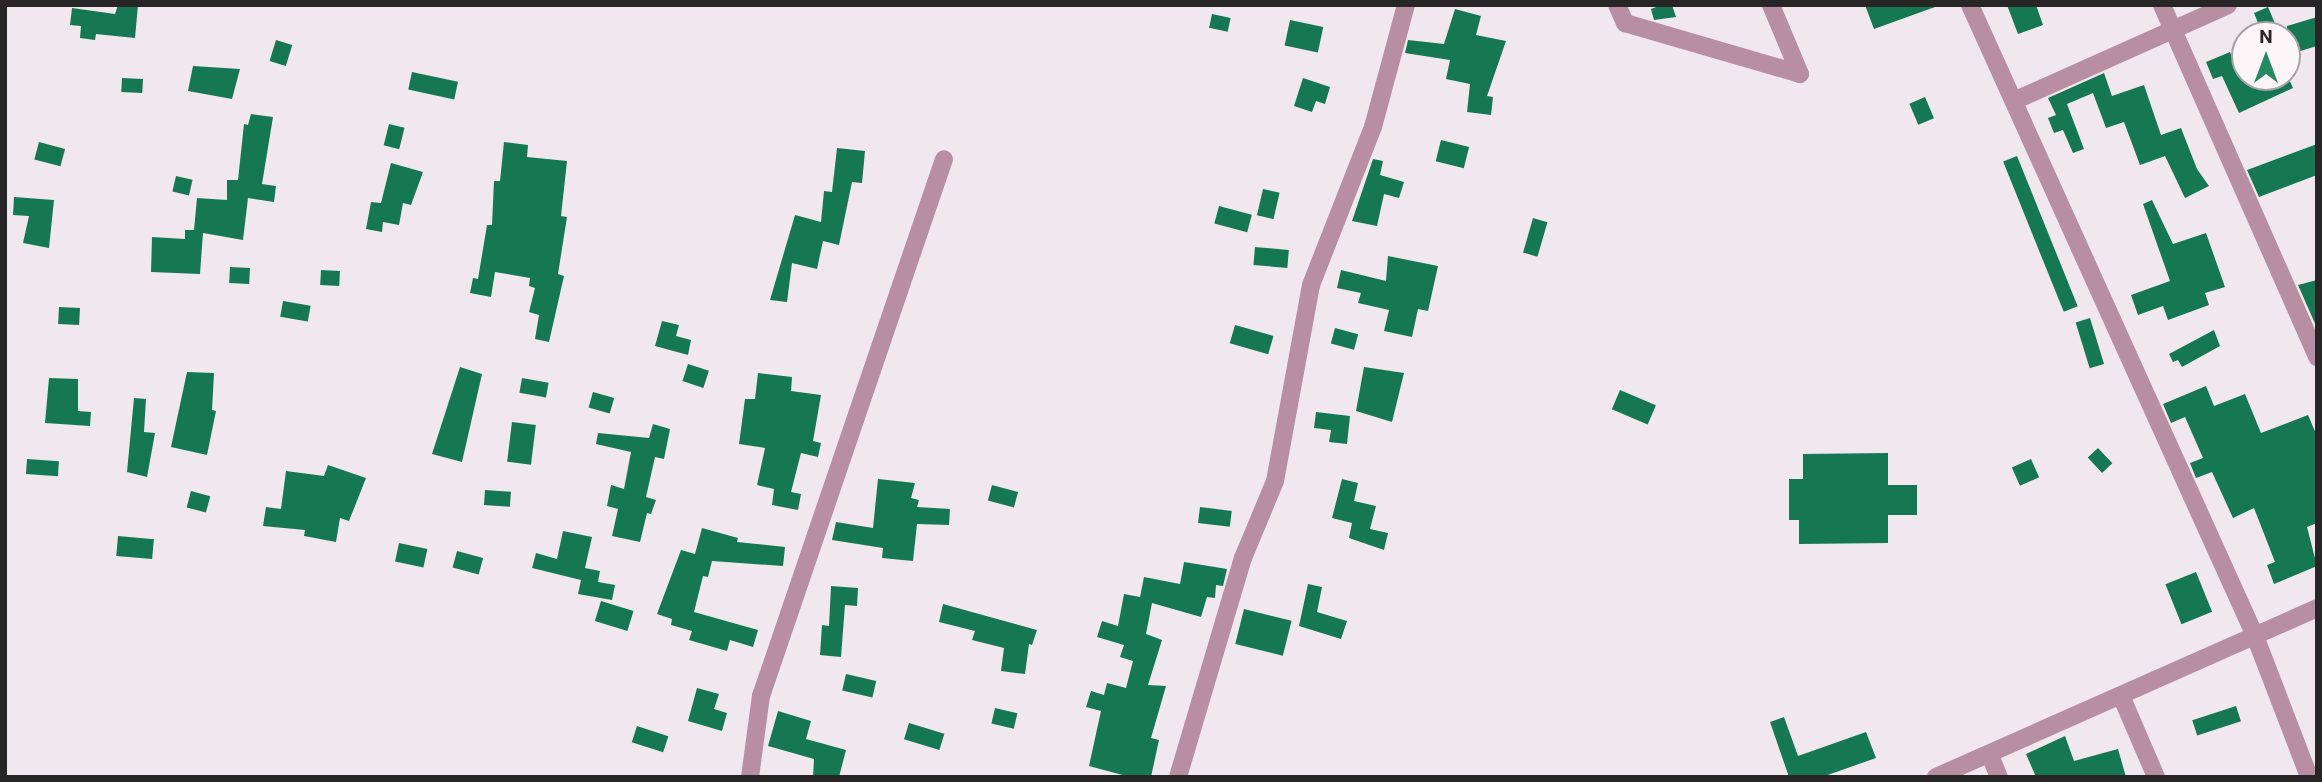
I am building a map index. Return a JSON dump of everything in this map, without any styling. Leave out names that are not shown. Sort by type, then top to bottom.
[{"type":"street","points":[[1178,777],[1243,558],[1275,481],[1311,285],[1373,127],[1406,5]]},
{"type":"street","points":[[1618,5],[1625,23],[1800,74],[1770,5]]},
{"type":"street","points":[[1970,5],[2017,100],[2255,636],[2309,777]]},
{"type":"street","points":[[2162,5],[2317,358]]},
{"type":"street","points":[[2017,100],[2228,5]]},
{"type":"street","points":[[750,777],[761,696],[944,159]]},
{"type":"street","points":[[1936,777],[2122,698],[2317,608]]},
{"type":"street","points":[[2122,698],[2156,777]]},
{"type":"street","points":[[1990,755],[1999,777]]},
{"type":"building","points":[[118,5],[138,5],[135,38],[96,34],[95,40],[80,38],[81,26],[70,25],[72,8],[115,14]]},
{"type":"building","points":[[1672,5],[1676,17],[1654,20],[1651,9]]},
{"type":"building","points":[[1865,5],[1935,5],[1935,7],[1874,29]]},
{"type":"building","points":[[2007,5],[2036,5],[2043,25],[2018,34]]},
{"type":"building","points":[[2268,7],[2274,21],[2257,21],[2254,13]]},
{"type":"building","points":[[1455,9],[1481,16],[1476,35],[1506,41],[1487,96],[1493,97],[1491,115],[1467,112],[1470,84],[1446,79],[1450,60],[1405,53],[1408,40],[1444,44]]},
{"type":"building","points":[[1212,14],[1231,18],[1228,32],[1209,28]]},
{"type":"building","points":[[2317,17],[2317,46],[2301,51],[2301,22]]},
{"type":"building","points":[[1290,20],[1323,27],[1318,53],[1285,45]]},
{"type":"building","points":[[276,40],[292,45],[286,66],[270,61]]},
{"type":"building","points":[[2230,52],[2231,91],[2287,91],[2239,113],[2222,76],[2213,79],[2206,62]]},
{"type":"building","points":[[193,66],[240,69],[232,99],[188,91]]},
{"type":"building","points":[[412,72],[458,82],[454,99],[408,90]]},
{"type":"building","points":[[2104,73],[2112,96],[2144,85],[2161,135],[2181,128],[2197,169],[2209,186],[2185,198],[2165,156],[2140,165],[2124,122],[2106,128],[2093,93],[2067,104],[2084,149],[2073,153],[2063,130],[2054,133],[2048,118],[2056,115],[2048,98]]},
{"type":"building","points":[[122,78],[143,79],[142,93],[121,92]]},
{"type":"building","points":[[1303,78],[1330,87],[1325,104],[1316,101],[1312,112],[1294,106]]},
{"type":"building","points":[[1925,97],[1934,118],[1918,125],[1909,104]]},
{"type":"building","points":[[251,114],[273,117],[262,184],[276,186],[274,202],[248,198],[243,240],[203,233],[200,274],[151,272],[152,237],[185,239],[185,230],[194,230],[197,198],[227,200],[227,180],[238,180],[244,124],[248,125]]},
{"type":"building","points":[[389,124],[405,128],[399,149],[384,145]]},
{"type":"building","points":[[1441,140],[1469,147],[1464,168],[1436,161]]},
{"type":"building","points":[[39,142],[65,149],[60,166],[34,159]]},
{"type":"building","points":[[504,142],[528,145],[527,157],[567,161],[561,216],[567,217],[558,274],[564,276],[549,342],[535,339],[539,315],[529,312],[535,288],[529,286],[530,278],[495,272],[491,297],[470,293],[473,278],[478,279],[487,225],[492,225],[494,181],[500,181]]},
{"type":"building","points":[[2317,144],[2317,175],[2259,197],[2247,170]]},
{"type":"building","points":[[837,148],[865,151],[862,183],[852,182],[839,245],[823,241],[817,269],[792,263],[787,302],[770,300],[795,215],[821,222],[824,191],[832,192]]},
{"type":"building","points":[[2017,156],[2078,306],[2064,312],[2003,162]]},
{"type":"building","points":[[1373,159],[1383,161],[1380,175],[1404,182],[1399,198],[1384,194],[1377,226],[1352,221]]},
{"type":"building","points":[[391,163],[423,172],[411,205],[403,203],[399,225],[383,222],[382,232],[366,229],[371,202],[381,203]]},
{"type":"building","points":[[176,176],[193,180],[189,195],[172,192]]},
{"type":"building","points":[[1263,189],[1280,193],[1273,219],[1257,215]]},
{"type":"building","points":[[14,197],[54,200],[49,248],[23,243],[29,216],[13,215]]},
{"type":"building","points":[[2152,200],[2173,244],[2206,233],[2225,287],[2205,293],[2209,305],[2168,320],[2163,306],[2138,315],[2131,295],[2170,281],[2143,204]]},
{"type":"building","points":[[1219,206],[1252,215],[1247,232],[1214,223]]},
{"type":"building","points":[[1533,218],[1547,222],[1537,257],[1523,253]]},
{"type":"building","points":[[1255,247],[1289,250],[1287,268],[1253,265]]},
{"type":"building","points":[[1388,256],[1438,266],[1428,311],[1418,309],[1412,337],[1384,331],[1389,310],[1358,303],[1361,293],[1337,288],[1341,270],[1386,281]]},
{"type":"building","points":[[230,267],[250,268],[249,284],[229,283]]},
{"type":"building","points":[[321,270],[340,271],[339,286],[320,285]]},
{"type":"building","points":[[2317,280],[2317,328],[2298,285]]},
{"type":"building","points":[[283,301],[311,306],[308,322],[280,317]]},
{"type":"building","points":[[59,307],[80,308],[79,325],[58,324]]},
{"type":"building","points":[[2090,318],[2104,364],[2090,368],[2076,322]]},
{"type":"building","points":[[662,321],[679,325],[676,336],[691,340],[688,355],[655,346]]},
{"type":"building","points":[[1235,325],[1273,336],[1268,354],[1230,343]]},
{"type":"building","points":[[1335,328],[1358,334],[1354,350],[1331,343]]},
{"type":"building","points":[[2214,330],[2220,346],[2182,367],[2178,360],[2173,362],[2169,354]]},
{"type":"building","points":[[688,364],[709,371],[703,388],[682,381]]},
{"type":"building","points":[[460,367],[482,374],[462,462],[432,454]]},
{"type":"building","points":[[1364,367],[1404,373],[1392,422],[1356,411]]},
{"type":"building","points":[[187,372],[214,373],[212,410],[216,411],[207,455],[171,447]]},
{"type":"building","points":[[758,373],[792,377],[791,391],[821,395],[813,441],[821,443],[818,457],[801,453],[791,492],[801,494],[798,510],[772,505],[774,489],[757,485],[765,448],[739,444],[745,399],[755,399]]},
{"type":"building","points":[[49,378],[78,379],[78,411],[91,412],[90,426],[45,423]]},
{"type":"building","points":[[522,378],[549,383],[546,397],[519,393]]},
{"type":"building","points":[[2206,386],[2214,406],[2245,394],[2261,433],[2308,415],[2317,436],[2317,523],[2307,527],[2317,566],[2274,584],[2267,565],[2275,562],[2254,508],[2233,518],[2212,472],[2196,478],[2190,463],[2203,458],[2185,417],[2171,423],[2163,404]]},
{"type":"building","points":[[1620,390],[1656,405],[1648,425],[1612,409]]},
{"type":"building","points":[[593,392],[614,398],[610,413],[589,407]]},
{"type":"building","points":[[134,398],[146,399],[144,432],[155,433],[147,477],[127,472]]},
{"type":"building","points":[[1316,412],[1350,416],[1347,444],[1329,442],[1331,430],[1314,428]]},
{"type":"building","points":[[512,422],[536,425],[531,465],[507,462]]},
{"type":"building","points":[[653,424],[670,429],[664,459],[655,457],[646,497],[656,500],[651,514],[647,513],[640,542],[612,536],[618,509],[607,506],[611,485],[624,489],[631,452],[596,444],[598,433],[649,438]]},
{"type":"building","points":[[2098,448],[2112,463],[2102,473],[2088,458]]},
{"type":"building","points":[[1888,453],[1888,485],[1917,485],[1917,515],[1888,515],[1888,543],[1799,544],[1799,520],[1789,520],[1789,479],[1803,479],[1803,454]]},
{"type":"building","points":[[27,459],[59,461],[58,476],[26,474]]},
{"type":"building","points":[[2031,459],[2039,477],[2020,486],[2012,468]]},
{"type":"building","points":[[328,465],[366,478],[349,521],[340,518],[336,542],[304,536],[305,530],[263,526],[266,507],[281,509],[286,471],[324,476]]},
{"type":"building","points":[[878,479],[915,483],[911,498],[919,500],[917,507],[950,509],[949,525],[917,524],[913,561],[882,558],[883,548],[832,540],[836,522],[873,528]]},
{"type":"building","points":[[1342,479],[1358,483],[1354,501],[1376,506],[1370,529],[1388,533],[1384,550],[1349,538],[1352,523],[1332,518]]},
{"type":"building","points":[[992,485],[1018,492],[1014,507],[988,500]]},
{"type":"building","points":[[485,490],[511,492],[510,507],[484,505]]},
{"type":"building","points":[[191,491],[210,496],[206,513],[187,507]]},
{"type":"building","points":[[1200,507],[1232,511],[1230,527],[1198,523]]},
{"type":"building","points":[[702,528],[738,538],[737,542],[785,547],[783,566],[712,561],[708,577],[703,576],[694,612],[758,630],[753,647],[730,640],[727,651],[689,640],[692,631],[671,625],[672,619],[657,614],[681,550],[695,554]]},
{"type":"building","points":[[563,531],[592,537],[585,568],[600,571],[598,582],[615,585],[612,600],[578,594],[581,580],[532,568],[536,553],[557,559]]},
{"type":"building","points":[[118,536],[154,539],[152,559],[116,556]]},
{"type":"building","points":[[399,543],[427,549],[423,568],[395,562]]},
{"type":"building","points":[[457,551],[483,558],[479,574],[453,567]]},
{"type":"building","points":[[1184,562],[1227,569],[1223,586],[1216,585],[1215,598],[1207,597],[1201,617],[1152,603],[1146,634],[1162,640],[1148,685],[1166,686],[1151,738],[1159,740],[1151,777],[1130,777],[1089,766],[1101,711],[1086,707],[1091,691],[1104,695],[1107,683],[1126,688],[1133,661],[1120,657],[1124,645],[1097,637],[1102,621],[1118,626],[1124,594],[1140,597],[1144,577],[1180,584]]},
{"type":"building","points":[[2196,572],[2212,612],[2182,624],[2165,584]]},
{"type":"building","points":[[1308,584],[1322,587],[1317,612],[1347,621],[1341,639],[1299,626]]},
{"type":"building","points":[[831,586],[858,588],[857,606],[845,605],[841,657],[820,655],[822,625],[829,626]]},
{"type":"building","points":[[601,601],[634,611],[627,631],[595,621]]},
{"type":"building","points":[[943,604],[1037,630],[1032,645],[1029,644],[1025,674],[1001,671],[1004,648],[972,640],[975,631],[939,622]]},
{"type":"building","points":[[1244,609],[1292,621],[1283,656],[1235,644]]},
{"type":"building","points":[[846,674],[876,681],[872,698],[842,691]]},
{"type":"building","points":[[697,688],[719,694],[714,709],[727,713],[722,731],[688,721]]},
{"type":"building","points":[[2236,706],[2241,721],[2197,735],[2192,720]]},
{"type":"building","points":[[995,708],[1017,713],[1014,729],[991,724]]},
{"type":"building","points":[[778,711],[811,721],[806,739],[846,750],[839,777],[813,777],[814,759],[768,746]]},
{"type":"building","points":[[1784,717],[1798,756],[1866,732],[1876,758],[1822,777],[1789,777],[1770,722]]},
{"type":"building","points":[[909,723],[944,734],[939,750],[904,739]]},
{"type":"building","points":[[637,726],[668,736],[663,752],[632,742]]},
{"type":"building","points":[[2065,736],[2074,761],[2118,749],[2126,777],[2036,777],[2026,754]]}]
